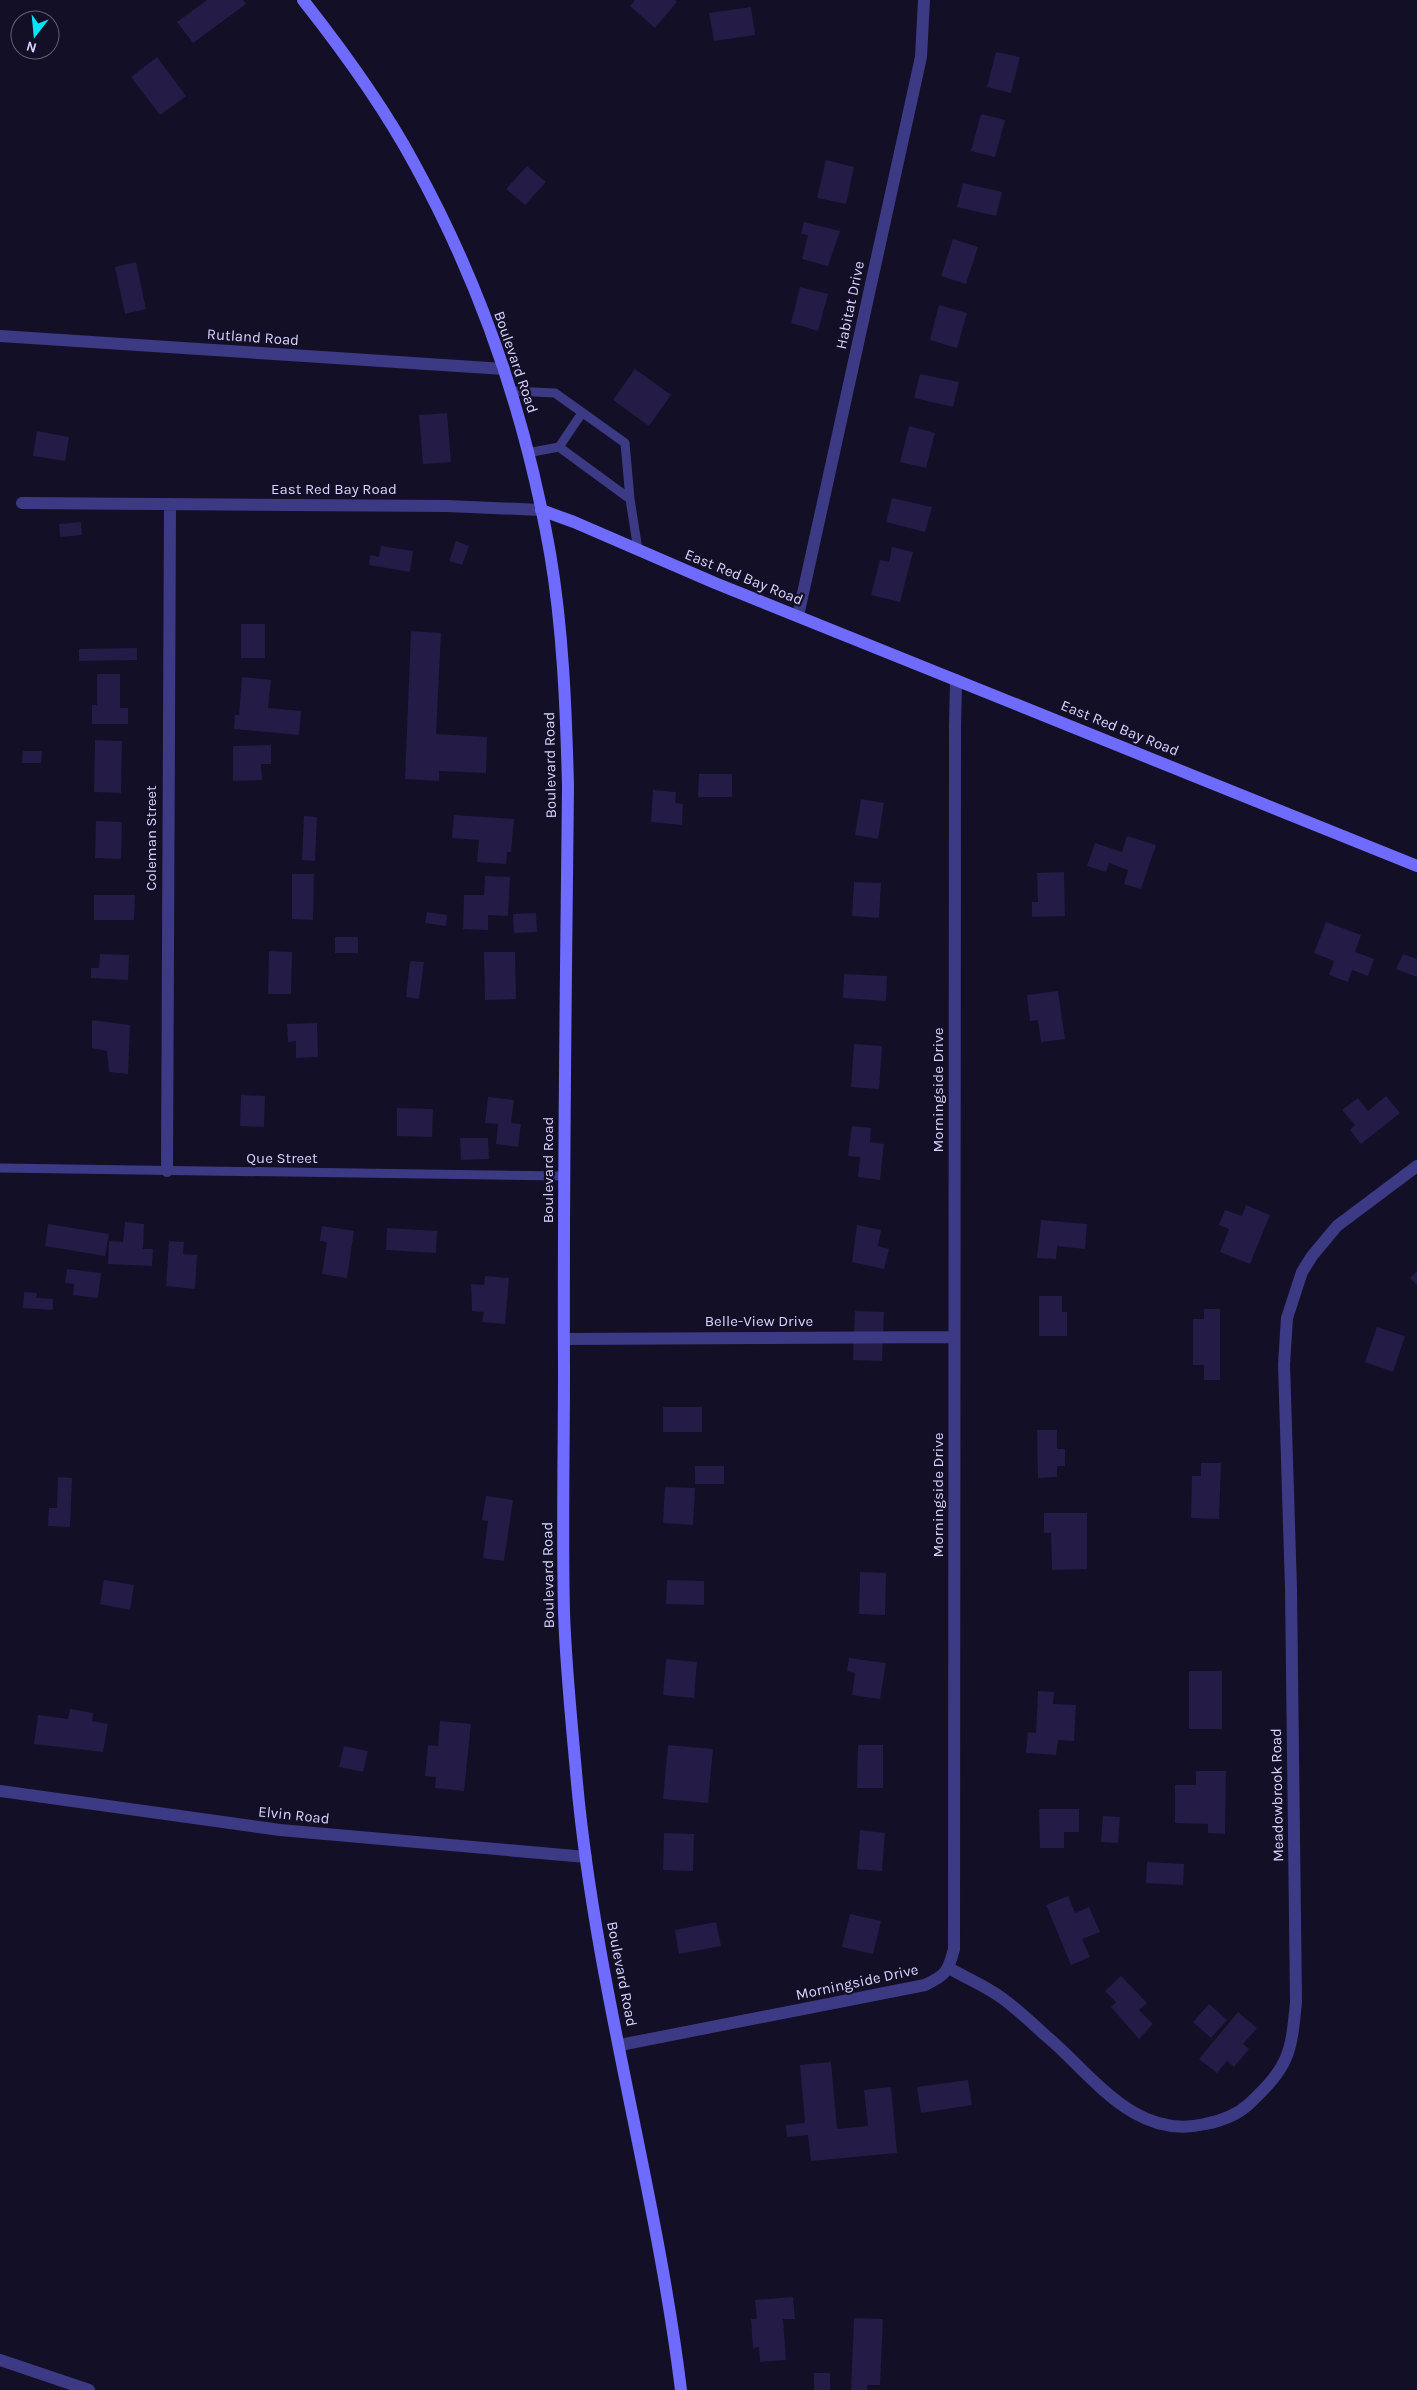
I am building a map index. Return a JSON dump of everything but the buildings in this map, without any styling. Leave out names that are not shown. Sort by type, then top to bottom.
[{"type":"street","name":"Boulevard Road","points":[[303,0],[367,87],[415,164],[449,231],[504,370],[527,453],[550,555],[566,710],[568,786],[564,1176],[564,1611],[577,1788],[595,1918],[656,2225],[674,2327],[681,2390]]},
{"type":"street","name":"Habitat Drive","points":[[798,616],[922,57],[924,0]]},
{"type":"street","name":"Rutland Road","points":[[0,336],[504,370]]},
{"type":"street","name":"East Red Bay Road","points":[[22,503],[447,506],[541,510],[1417,866]]},
{"type":"street","name":"Coleman Street","points":[[167,1171],[167,798],[170,504]]},
{"type":"street","name":"Morningside Drive","points":[[620,2045],[925,1985],[942,1976],[949,1968],[954,1950],[954,726],[956,680]]},
{"type":"street","name":"Meadowbrook Road","points":[[949,1968],[1001,1998],[1064,2051],[1115,2100],[1136,2115],[1149,2120],[1182,2126],[1198,2126],[1214,2122],[1245,2108],[1277,2076],[1289,2053],[1296,2002],[1291,1588],[1284,1364],[1288,1318],[1302,1272],[1336,1226],[1417,1166]]},
{"type":"street","name":"Belle-View Drive","points":[[564,1338],[954,1337]]},
{"type":"street","name":"Elvin Road","points":[[0,1791],[280,1830],[586,1857]]},
{"type":"street","points":[[0,2360],[89,2390]]},
{"type":"lane","points":[[510,391],[555,393],[625,444],[630,499],[638,550]]},
{"type":"lane","points":[[527,453],[559,447],[582,413]]},
{"type":"lane","points":[[559,447],[630,499]]},
{"type":"lane","name":"Que Street","points":[[0,1168],[564,1176]]}]
